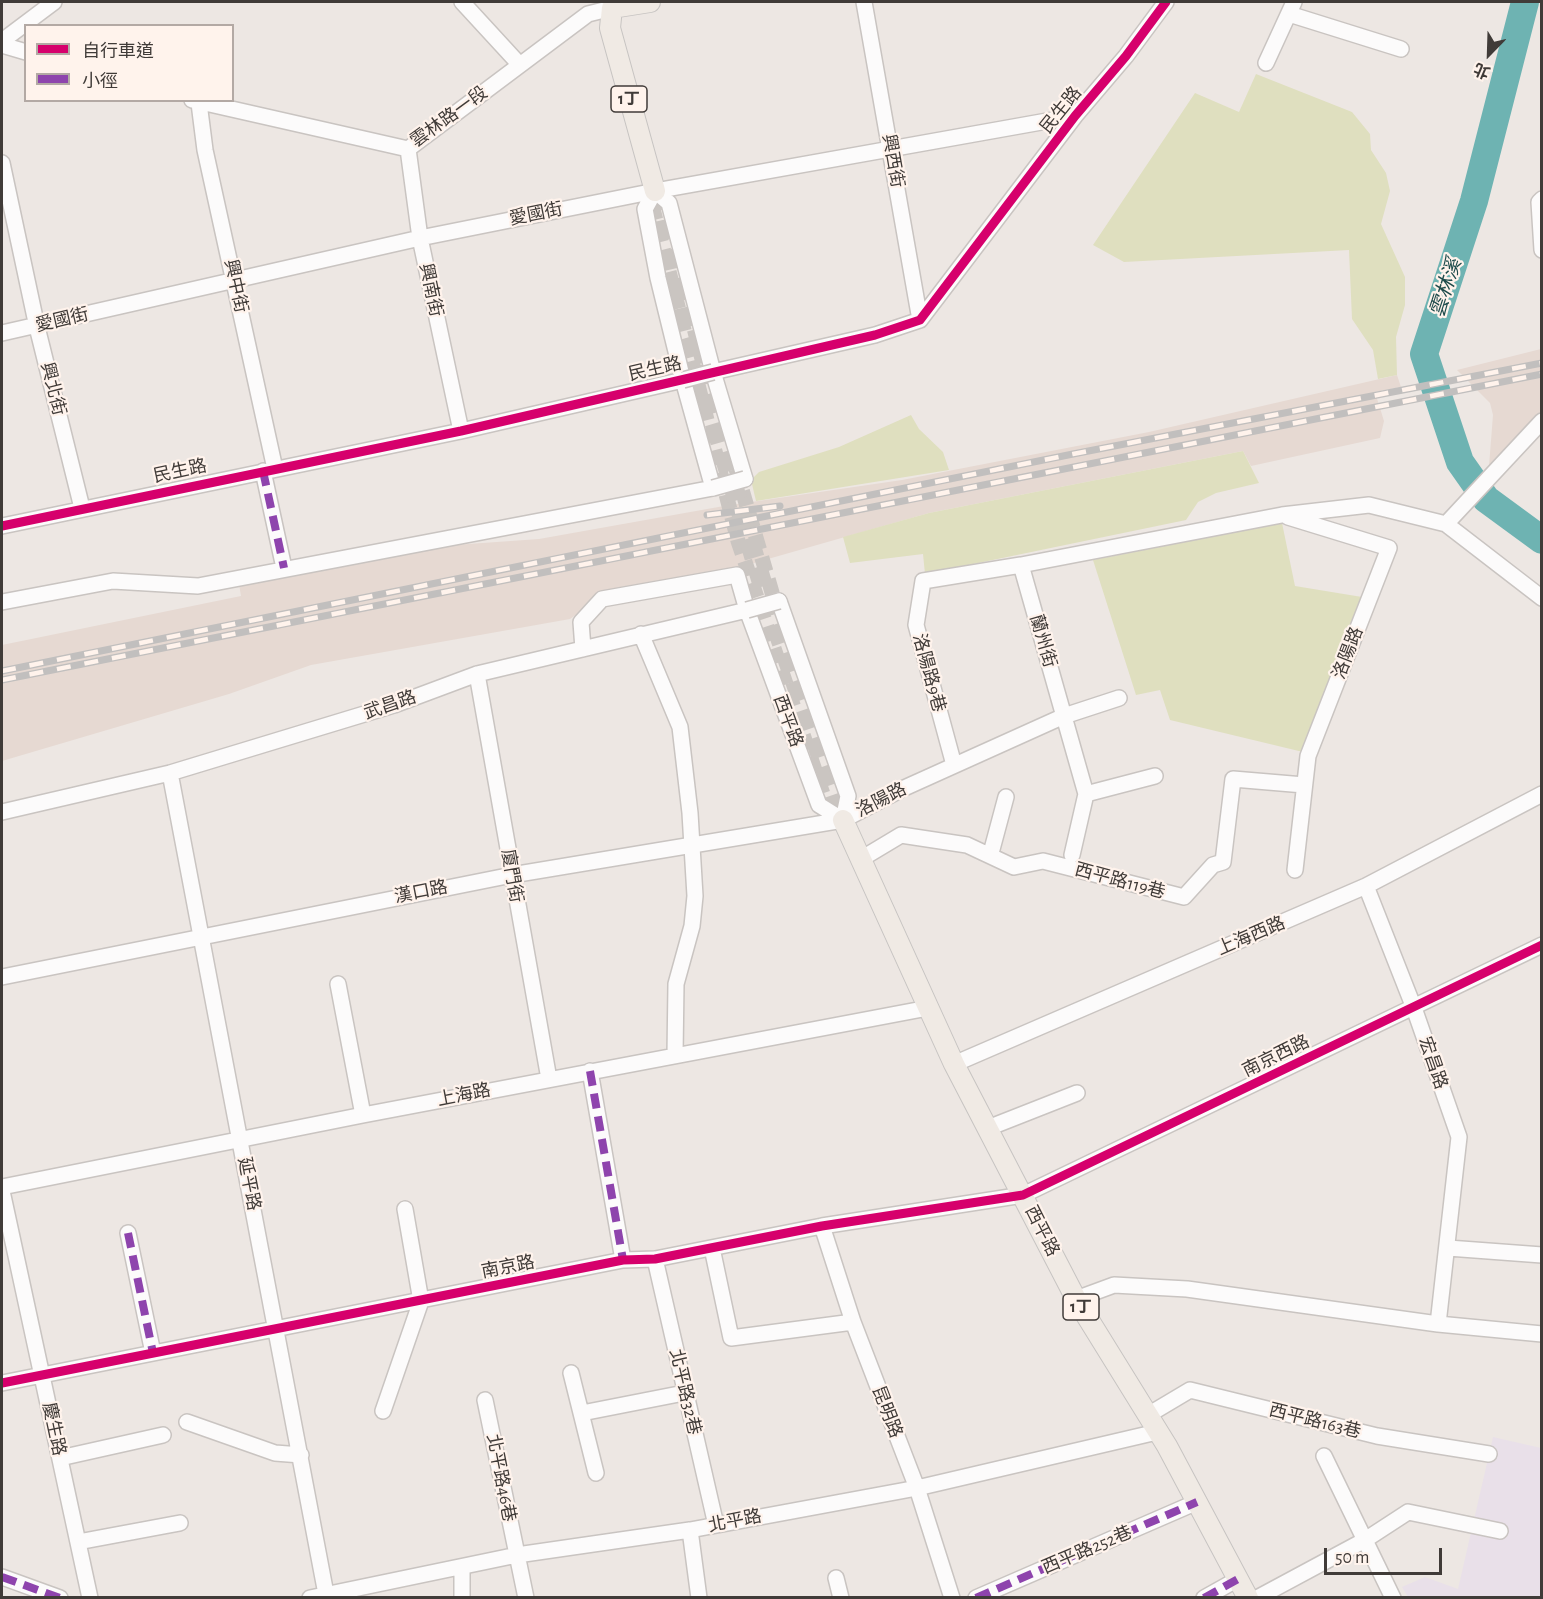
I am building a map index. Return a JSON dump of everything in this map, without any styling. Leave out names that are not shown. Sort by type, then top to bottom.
[{"type":"main road","name":"雲林路一段","points":[[612,5],[650,2]]},
{"type":"main road","name":"1丁","points":[[612,5],[610,28],[655,190]]},
{"type":"main road","name":"西平路","points":[[843,820],[954,1064],[1076,1299],[1197,1502],[1248,1598]]},
{"type":"street","points":[[26,24],[54,2]]},
{"type":"street","points":[[462,2],[520,65]]},
{"type":"street","name":"興西街","points":[[864,2],[920,320]]},
{"type":"street","name":"民生路","points":[[2,526],[461,431],[874,335],[920,320],[1075,116],[1126,56],[1166,2]]},
{"type":"street","name":"雲林路一段","points":[[199,102],[408,149],[588,14],[612,5]]},
{"type":"street","points":[[1266,63],[1291,8],[1401,49]]},
{"type":"street","points":[[2,43],[24,26]]},
{"type":"street","points":[[2,43],[24,51]]},
{"type":"street","name":"興中街","points":[[195,102],[235,279],[284,568]]},
{"type":"street","name":"愛國街","points":[[2,333],[37,327],[235,279],[420,238],[655,190],[1075,116]]},
{"type":"street","name":"興南街","points":[[408,149],[420,238],[461,431]]},
{"type":"street","name":"興北街","points":[[2,163],[37,327],[82,508]]},
{"type":"street","points":[[2,602],[113,581],[198,586],[713,488],[745,479],[712,372],[669,203],[655,190],[645,209],[658,278],[713,488]]},
{"type":"street","points":[[1542,199],[1539,202],[1542,250]]},
{"type":"street","points":[[1446,524],[1542,421]]},
{"type":"street","name":"洛陽路","points":[[923,581],[1022,565],[1282,515],[1369,504],[1446,524],[1542,598]]},
{"type":"street","name":"洛陽路","points":[[1282,515],[1389,548],[1308,756],[1295,870]]},
{"type":"street","name":"蘭州街","points":[[1022,565],[1086,794]]},
{"type":"street","name":"西平路","points":[[583,648],[581,622],[602,599],[738,575],[747,610],[819,805],[843,820],[848,796],[779,601]]},
{"type":"street","name":"洛陽路9巷","points":[[923,581],[915,625],[954,765]]},
{"type":"street","name":"武昌路","points":[[2,812],[170,773],[394,705],[477,674],[779,601]]},
{"type":"street","points":[[641,634],[680,727],[691,845],[695,896],[692,926],[676,984],[675,1055]]},
{"type":"street","name":"廈門街","points":[[477,674],[549,1079]]},
{"type":"street","name":"洛陽路","points":[[843,820],[954,765],[1064,716],[1119,698]]},
{"type":"street","name":"延平路","points":[[170,773],[278,1330],[326,1594]]},
{"type":"street","points":[[1072,855],[1086,794],[1155,776]]},
{"type":"street","name":"西平路119巷","points":[[861,859],[901,835],[967,845],[991,854],[1000,862],[1014,867],[1043,861],[1184,897],[1213,865],[1222,862],[1233,779],[1304,785]]},
{"type":"street","name":"上海西路","points":[[954,1064],[1366,886],[1542,794]]},
{"type":"street","points":[[991,854],[1006,797]]},
{"type":"street","name":"漢口路","points":[[2,977],[512,874],[843,820]]},
{"type":"street","name":"宏昌路","points":[[1366,886],[1414,1008],[1459,1137],[1438,1324]]},
{"type":"street","name":"南京西路","points":[[1023,1195],[1542,945]]},
{"type":"street","points":[[338,984],[363,1115]]},
{"type":"street","name":"上海路","points":[[2,1189],[240,1139],[928,1008]]},
{"type":"street","points":[[590,1071],[623,1260]]},
{"type":"street","points":[[988,1128],[1077,1093]]},
{"type":"street","name":"慶生路","points":[[2,1189],[90,1598]]},
{"type":"street","name":"南京路","points":[[2,1383],[623,1260],[655,1259],[822,1226],[1023,1195]]},
{"type":"street","points":[[383,1411],[421,1301],[405,1209]]},
{"type":"street","name":"昆明路","points":[[822,1226],[853,1322],[917,1488],[952,1598]]},
{"type":"street","points":[[128,1233],[153,1353]]},
{"type":"street","points":[[712,1248],[731,1338],[853,1322]]},
{"type":"street","points":[[1448,1248],[1542,1256]]},
{"type":"street","name":"北平路32巷","points":[[655,1259],[716,1525]]},
{"type":"street","points":[[1076,1299],[1114,1286],[1187,1288],[1438,1324],[1542,1334]]},
{"type":"street","points":[[571,1373],[596,1473]]},
{"type":"street","name":"西平路163巷","points":[[1152,1424],[1190,1390],[1377,1436],[1490,1454]]},
{"type":"street","points":[[582,1413],[684,1393]]},
{"type":"street","name":"北平路46巷","points":[[485,1400],[526,1598]]},
{"type":"street","points":[[187,1422],[275,1453],[301,1455]]},
{"type":"street","name":"北平路","points":[[310,1598],[517,1555],[690,1530],[917,1488],[1152,1424]]},
{"type":"street","points":[[60,1458],[163,1435]]},
{"type":"street","points":[[1324,1456],[1393,1598]]},
{"type":"street","name":"西平路252巷","points":[[976,1598],[1197,1502]]},
{"type":"street","points":[[1257,1598],[1365,1540],[1408,1512],[1500,1531]]},
{"type":"street","points":[[78,1542],[180,1523]]},
{"type":"street","points":[[690,1530],[699,1598]]},
{"type":"street","points":[[462,1566],[462,1598]]},
{"type":"street","points":[[2,1577],[60,1598]]},
{"type":"street","points":[[837,1578],[842,1598]]},
{"type":"street","points":[[1204,1598],[1238,1579]]},
{"type":"shaded area","points":[[1541,349],[1541,412],[1489,466],[1493,415],[1490,403],[1457,370]]},
{"type":"shaded area","points":[[1397,375],[1401,387],[1375,392],[1384,421],[1380,438],[1251,466],[1243,451],[929,513],[726,571],[602,596],[570,619],[311,665],[229,694],[2,761],[2,645],[241,596],[239,584],[426,547],[539,539],[724,506],[902,480],[1149,432]]},
{"type":"shaded area","points":[[1493,1437],[1541,1448],[1541,1597],[1408,1597],[1402,1587],[1425,1577],[1458,1589]]},
{"type":"green space","points":[[1256,74],[1352,112],[1370,134],[1371,150],[1386,173],[1390,191],[1381,224],[1405,277],[1405,305],[1396,337],[1397,375],[1378,379],[1373,350],[1352,319],[1349,250],[1124,262],[1093,245],[1195,93],[1239,112]]},
{"type":"green space","points":[[911,415],[919,429],[943,452],[949,470],[756,501],[751,480],[759,472],[839,447]]},
{"type":"green space","points":[[1243,451],[1259,483],[1216,493],[1198,502],[1186,520],[925,574],[923,554],[850,563],[843,537],[929,513]]},
{"type":"green space","points":[[1282,523],[1295,586],[1362,597],[1303,752],[1170,720],[1160,690],[1136,695],[1093,560]]},
{"type":"waterway","name":"雲林溪","points":[[1525,2],[1474,201],[1424,354],[1460,462],[1486,499],[1542,540]]},
{"type":"tunnel","points":[[655,191],[686,327],[768,603],[843,820]]},
{"type":"tunnel","points":[[652,205],[738,541],[826,803],[831,808]]},
{"type":"tunnel","points":[[683,285],[703,363]]},
{"type":"tunnel","points":[[736,469],[778,613]]},
{"type":"railway","points":[[2,671],[1073,454],[1542,363]]},
{"type":"railway","points":[[2,680],[1542,374]]},
{"type":"railway","points":[[707,515],[780,506]]},
{"type":"marked path","points":[[263,471],[284,568]]},
{"type":"marked path","points":[[590,1071],[623,1260]]},
{"type":"marked path","points":[[128,1233],[153,1353]]},
{"type":"marked path","points":[[976,1598],[1197,1502]]},
{"type":"marked path","points":[[2,1577],[60,1598]]},
{"type":"marked path","points":[[1204,1598],[1238,1579]]},
{"type":"cycle path","points":[[2,526],[461,431],[875,335],[920,320],[1075,116],[1126,56],[1166,2]]},
{"type":"cycle path","points":[[2,1383],[623,1260],[655,1259],[822,1226],[1023,1195],[1542,945]]}]
